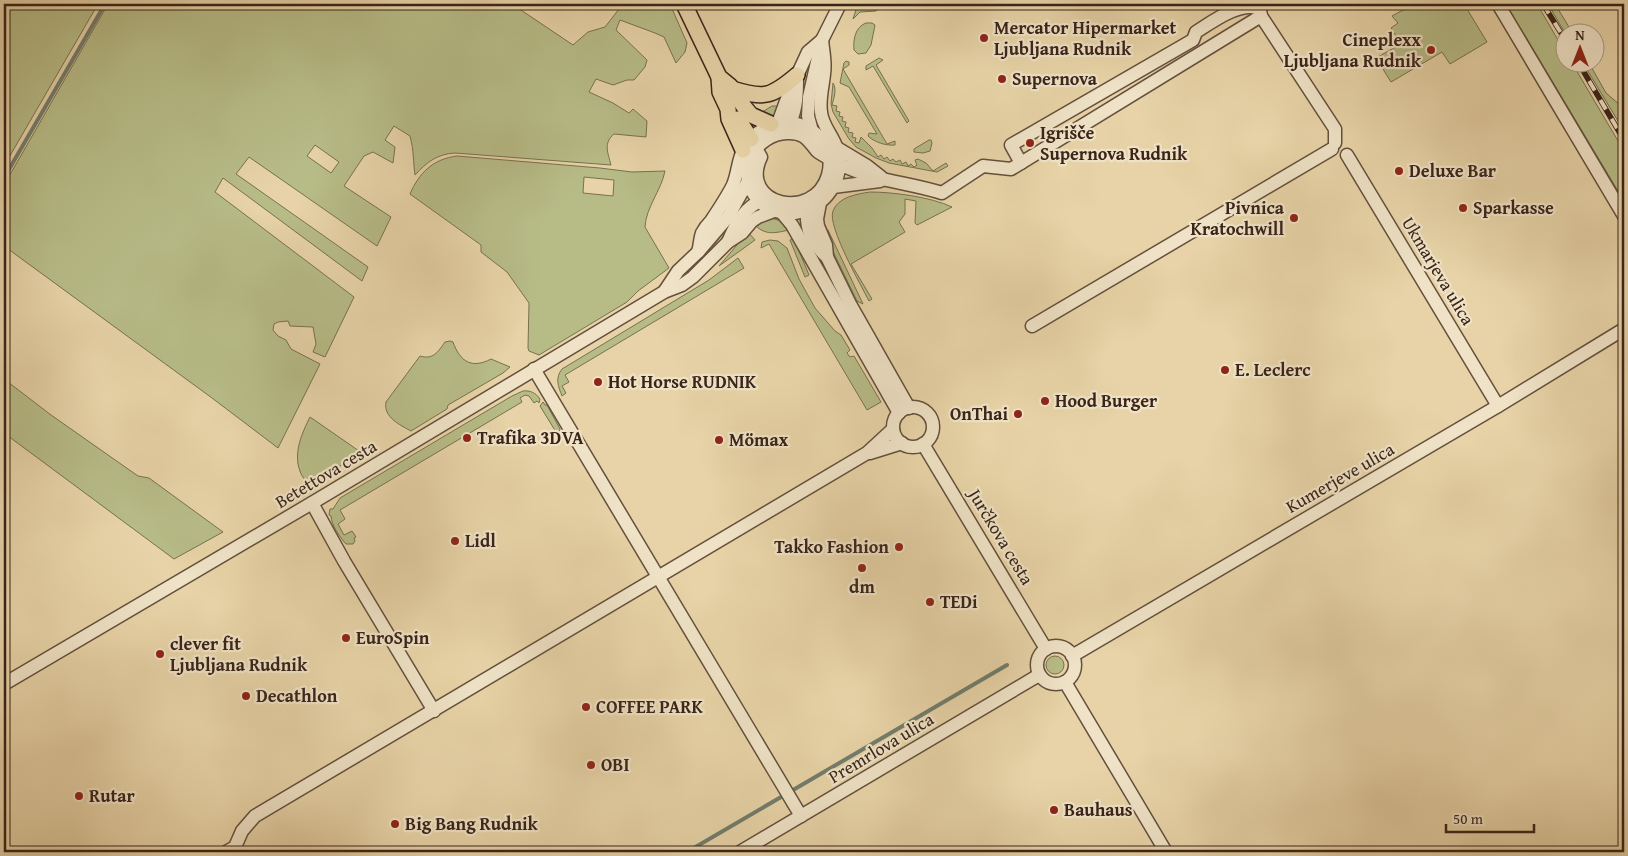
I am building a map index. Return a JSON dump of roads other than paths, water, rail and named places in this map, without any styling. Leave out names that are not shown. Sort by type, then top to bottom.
[{"type":"main road","points":[[684,4],[719,77],[732,89],[744,108],[752,115],[781,126]]},
{"type":"main road","points":[[732,89],[751,95],[762,96],[777,91],[797,75]]},
{"type":"main road","points":[[719,77],[720,92],[728,109],[736,115],[750,146]]},
{"type":"street","points":[[812,130],[808,116],[809,97],[822,40],[840,4]]},
{"type":"street","points":[[1498,4],[1624,216]]},
{"type":"street","points":[[1021,162],[1011,145],[1193,40],[1196,32],[1234,9],[1254,6],[1260,8],[1261,16],[1335,128],[1334,146],[1032,326]]},
{"type":"street","points":[[1234,9],[1245,25]]},
{"type":"street","points":[[765,200],[786,204],[812,204],[833,188],[884,180],[924,187],[942,193],[983,166],[1011,169],[1261,16]]},
{"type":"street","points":[[781,126],[797,75],[808,52],[822,40]]},
{"type":"street","points":[[822,40],[825,72],[820,99],[822,119],[835,156],[833,188]]},
{"type":"street","points":[[1193,40],[1211,46]]},
{"type":"street","points":[[1133,75],[1142,88]]},
{"type":"street","points":[[1093,119],[1094,98]]},
{"type":"street","points":[[835,156],[812,130],[802,125],[781,126],[760,131],[750,146],[748,182],[753,193],[765,200],[792,225],[904,410]]},
{"type":"street","points":[[781,126],[812,142],[818,152],[867,166],[884,180]]},
{"type":"street","points":[[750,146],[761,157],[757,172],[759,184],[766,194],[765,200]]},
{"type":"street","name":"Betettova cesta","points":[[698,252],[702,234],[734,183],[750,146]]},
{"type":"street","name":"Ukmarjeva ulica","points":[[1347,154],[1498,406]]},
{"type":"street","points":[[835,156],[829,167],[826,180],[812,204],[806,221],[817,248],[827,257],[904,410]]},
{"type":"street","name":"Betettova cesta","points":[[664,292],[678,271],[698,252],[728,217],[748,182]]},
{"type":"street","name":"Betettova cesta","points":[[728,242],[735,225],[747,210],[765,200]]},
{"type":"street","name":"Betettova cesta","points":[[4,684],[312,503],[664,292],[682,285],[758,217],[778,212],[790,213],[812,204]]},
{"type":"street","name":"Kumerjeve ulica","points":[[1072,656],[1498,406],[1624,329]]},
{"type":"street","points":[[534,369],[801,816]]},
{"type":"street","points":[[226,852],[234,847],[242,830],[255,816],[867,454],[893,429],[896,418],[904,410],[914,407],[925,411],[932,420],[933,431],[927,441],[912,447],[902,443],[893,429]]},
{"type":"street","points":[[867,454],[902,443]]},
{"type":"street","name":"Jurčkova cesta","points":[[923,444],[1046,649]]},
{"type":"street","points":[[312,503],[344,561],[434,711]]},
{"type":"street","points":[[1056,646],[1061,647],[1072,656],[1074,670],[1065,682],[1051,684],[1046,682],[1040,675],[1038,661],[1042,652],[1046,649],[1056,646]]},
{"type":"street","name":"Premrlova ulica","points":[[740,852],[1040,675]]},
{"type":"street","points":[[1065,682],[1166,852]]},
{"type":"waterway","points":[[4,178],[105,4]]},
{"type":"waterway","points":[[687,852],[1007,665]]},
{"type":"railway","points":[[1543,4],[1556,25]]},
{"type":"railway","points":[[1584,72],[1624,140]]},
{"type":"place","name":"Mercator Hipermarket Ljubljana Rudnik","points":[[984,38]]},
{"type":"place","name":"Cineplexx Ljubljana Rudnik","points":[[1431,50]]},
{"type":"place","name":"Supernova","points":[[1002,79]]},
{"type":"place","name":"Igrišče Supernova Rudnik","points":[[1030,143]]},
{"type":"place","name":"Deluxe Bar","points":[[1399,171]]},
{"type":"place","name":"Sparkasse","points":[[1463,208]]},
{"type":"place","name":"Pivnica Kratochwill","points":[[1294,218]]},
{"type":"place","name":"E. Leclerc","points":[[1225,370]]},
{"type":"place","name":"Hot Horse RUDNIK","points":[[598,382]]},
{"type":"place","name":"Hood Burger","points":[[1045,401]]},
{"type":"place","name":"OnThai","points":[[1018,414]]},
{"type":"place","name":"Trafika 3DVA","points":[[467,438]]},
{"type":"place","name":"Mömax","points":[[719,440]]},
{"type":"place","name":"Lidl","points":[[455,541]]},
{"type":"place","name":"Takko Fashion","points":[[899,547]]},
{"type":"place","name":"dm","points":[[862,568]]},
{"type":"place","name":"TEDi","points":[[930,602]]},
{"type":"place","name":"EuroSpin","points":[[346,638]]},
{"type":"place","name":"clever fit Ljubljana Rudnik","points":[[160,654]]},
{"type":"place","name":"Decathlon","points":[[246,696]]},
{"type":"place","name":"COFFEE PARK","points":[[586,707]]},
{"type":"place","name":"OBI","points":[[591,765]]},
{"type":"place","name":"Rutar","points":[[79,796]]},
{"type":"place","name":"Bauhaus","points":[[1054,810]]},
{"type":"place","name":"Big Bang Rudnik","points":[[395,824]]}]
